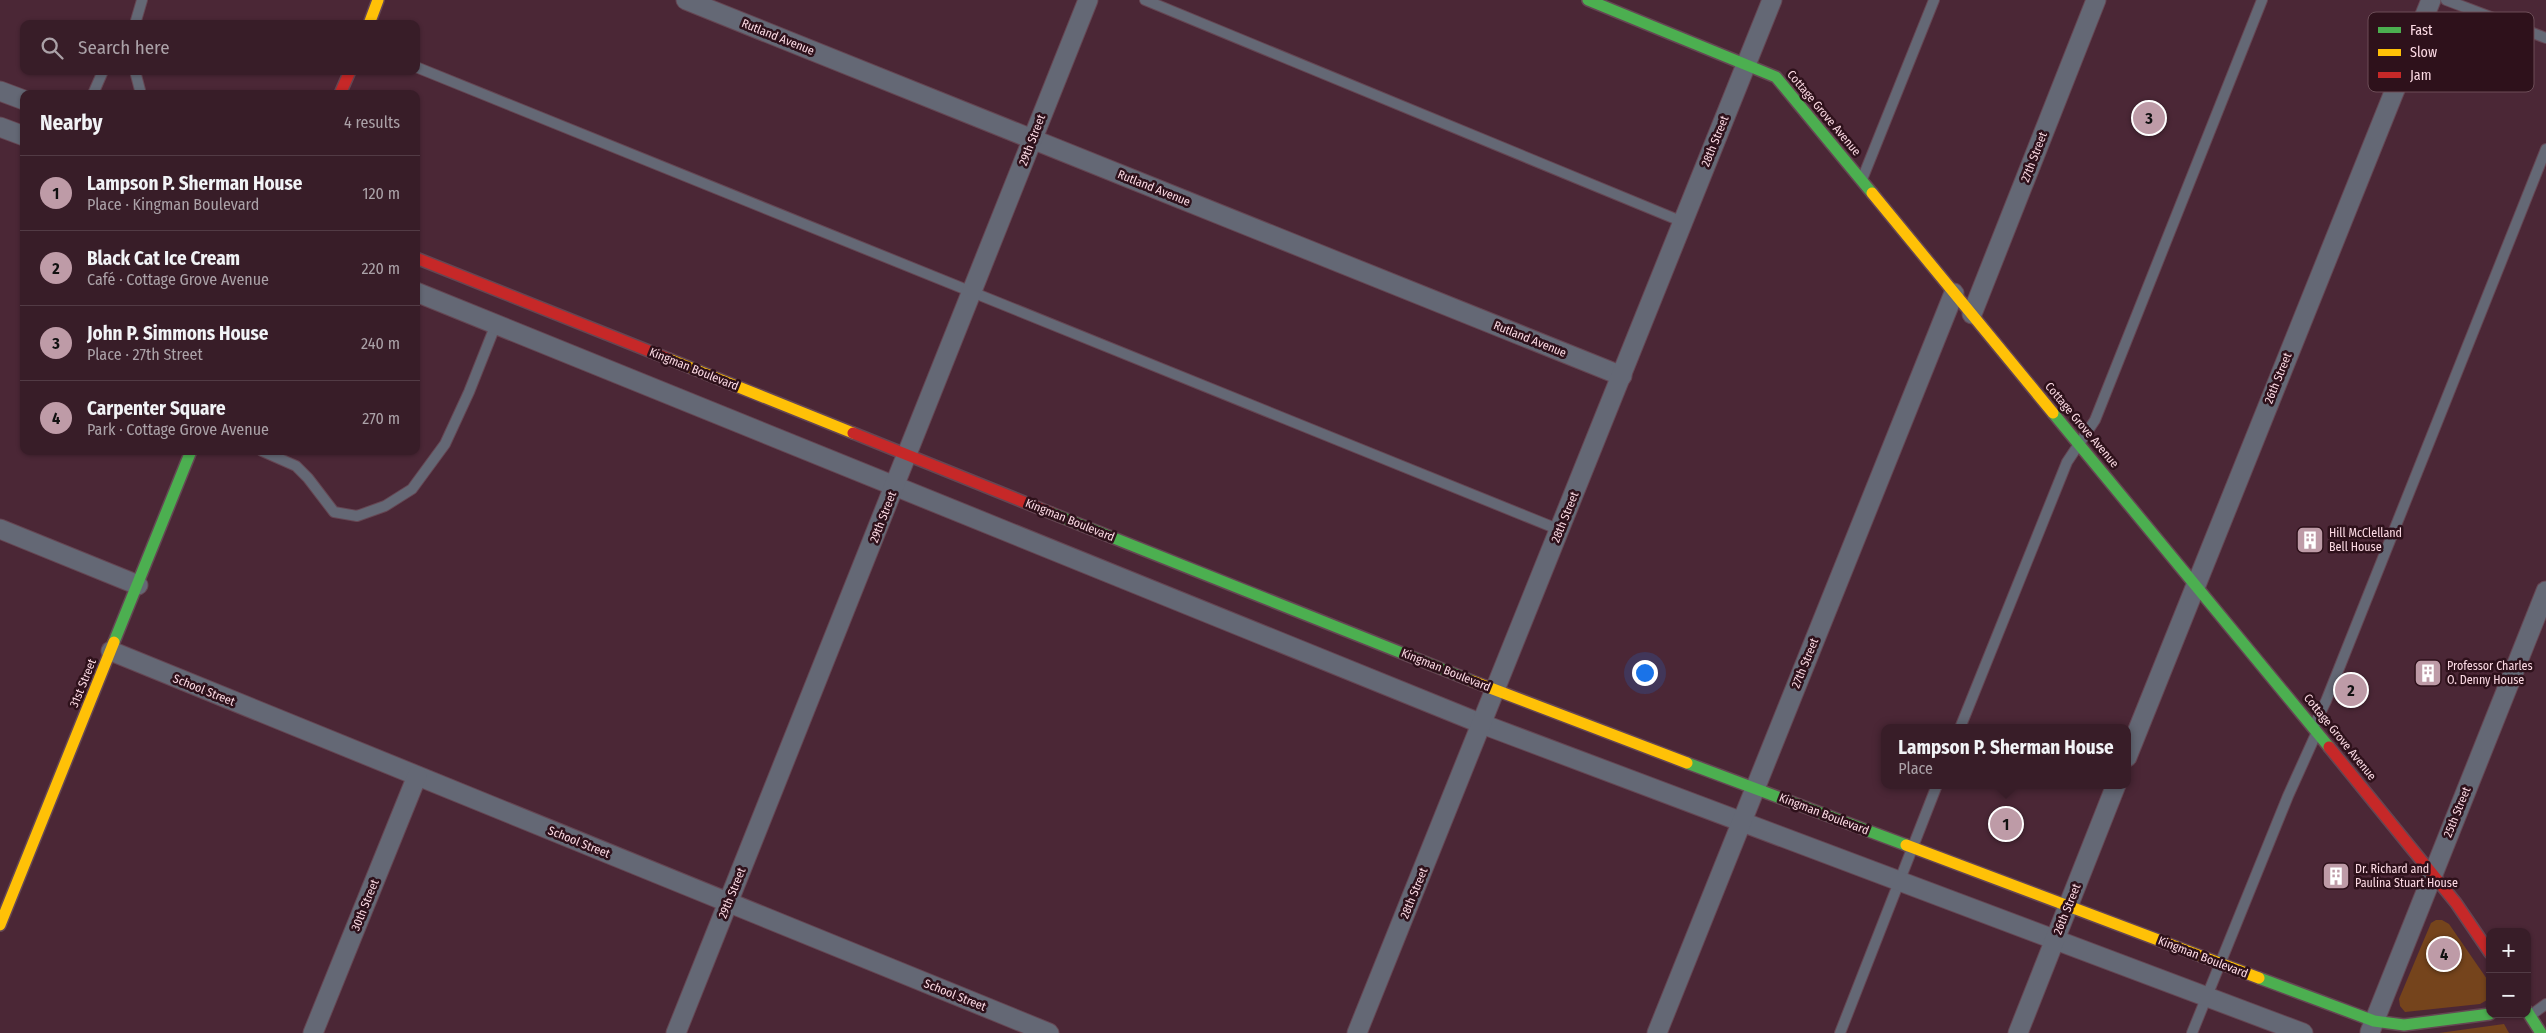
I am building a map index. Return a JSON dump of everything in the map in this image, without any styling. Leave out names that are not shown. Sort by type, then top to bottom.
[{"type":"street","points":[[370,20],[378,0]]},
{"type":"street","name":"Rutland Avenue","points":[[686,0],[1622,376]]},
{"type":"street","name":"29th Street","points":[[676,1033],[1088,0]]},
{"type":"street","name":"Cottage Grove Avenue","points":[[1588,0],[1776,77],[2315,729],[2433,874],[2486,947]]},
{"type":"street","name":"28th Street","points":[[1357,1033],[1772,0]]},
{"type":"street","name":"27th Street","points":[[1972,314],[2096,0]]},
{"type":"street","name":"26th Street","points":[[2425,12],[2430,0]]},
{"type":"street","points":[[342,90],[348,75]]},
{"type":"street","points":[[0,91],[20,98]]},
{"type":"street","name":"26th Street","points":[[2131,747],[2393,92]]},
{"type":"street","points":[[0,127],[20,134]]},
{"type":"street","name":"Kingman Boulevard","points":[[420,260],[1496,690],[2221,963],[2372,1027],[2486,1015]]},
{"type":"street","name":"27th Street","points":[[1657,1033],[1954,293]]},
{"type":"street","points":[[420,294],[1482,724],[2303,1033]]},
{"type":"street","name":"31st Street","points":[[0,925],[8,884],[111,651],[189,455]]},
{"type":"street","points":[[0,529],[138,585]]},
{"type":"street","name":"25th Street","points":[[2372,1027],[2546,591]]},
{"type":"street","name":"School Street","points":[[111,651],[1049,1033]]},
{"type":"street","name":"30th Street","points":[[313,1033],[417,776]]},
{"type":"street","name":"26th Street","points":[[2018,1033],[2114,789]]},
{"type":"street","points":[[2531,1016],[2541,1033]]},
{"type":"lane","points":[[136,20],[142,0]]},
{"type":"lane","points":[[1145,0],[1683,222]]},
{"type":"lane","points":[[1862,181],[1934,0]]},
{"type":"lane","points":[[1962,724],[2067,462],[2095,420],[2262,0]]},
{"type":"lane","points":[[2446,0],[2478,12]]},
{"type":"lane","points":[[2534,33],[2546,38]]},
{"type":"lane","points":[[420,69],[1560,530]]},
{"type":"lane","points":[[95,90],[101,75]]},
{"type":"lane","points":[[136,75],[140,90]]},
{"type":"lane","points":[[2192,1033],[2546,149]]},
{"type":"lane","points":[[271,455],[296,466],[308,478],[334,512],[357,516],[385,506],[412,489],[445,444],[469,392],[496,324]]},
{"type":"lane","points":[[1840,1033],[1935,789]]},
{"type":"lane","points":[[2531,1012],[2546,1004]]},
{"type":"shaded area","points":[[2436,920],[2442,920],[2449,924],[2486,978],[2486,1001],[2480,1004],[2405,1012],[2400,1006],[2399,999],[2431,923]]},
{"type":"shaded area","points":[[2504,1024],[2509,1033],[2439,1033]]},
{"type":"traffic: fast","points":[[1588,0],[1776,77],[1872,193]]},
{"type":"traffic: fast","points":[[2053,413],[2329,747]]},
{"type":"traffic: fast","points":[[114,642],[189,455]]},
{"type":"traffic: fast","points":[[1051,513],[1472,681]]},
{"type":"traffic: fast","points":[[1687,763],[1906,845]]},
{"type":"traffic: fast","points":[[2259,978],[2374,1021],[2404,1025],[2486,1015]]},
{"type":"traffic: fast","points":[[2531,1017],[2541,1033]]},
{"type":"traffic: slow","points":[[370,20],[378,0]]},
{"type":"traffic: slow","points":[[1872,193],[2053,413]]},
{"type":"traffic: slow","points":[[669,359],[853,433]]},
{"type":"traffic: slow","points":[[0,925],[114,642]]},
{"type":"traffic: slow","points":[[1472,681],[1687,763]]},
{"type":"traffic: slow","points":[[1906,845],[2259,978]]},
{"type":"traffic: jam","points":[[342,90],[348,75]]},
{"type":"traffic: jam","points":[[420,260],[669,359]]},
{"type":"traffic: jam","points":[[853,433],[1051,513]]},
{"type":"traffic: jam","points":[[2329,747],[2456,903],[2486,947]]},
{"type":"place","name":"John P. Simmons House","points":[[2149,118]]},
{"type":"place","name":"Hill McClelland Bell House","points":[[2310,540]]},
{"type":"place","name":"Professor Charles O. Denny House","points":[[2428,673]]},
{"type":"place","name":"Black Cat Ice Cream","points":[[2351,690]]},
{"type":"place","name":"Lampson P. Sherman House","points":[[2006,824]]},
{"type":"place","name":"Dr. Richard and Paulina Stuart House","points":[[2336,876]]},
{"type":"place","name":"Carpenter Square","points":[[2444,954]]}]
